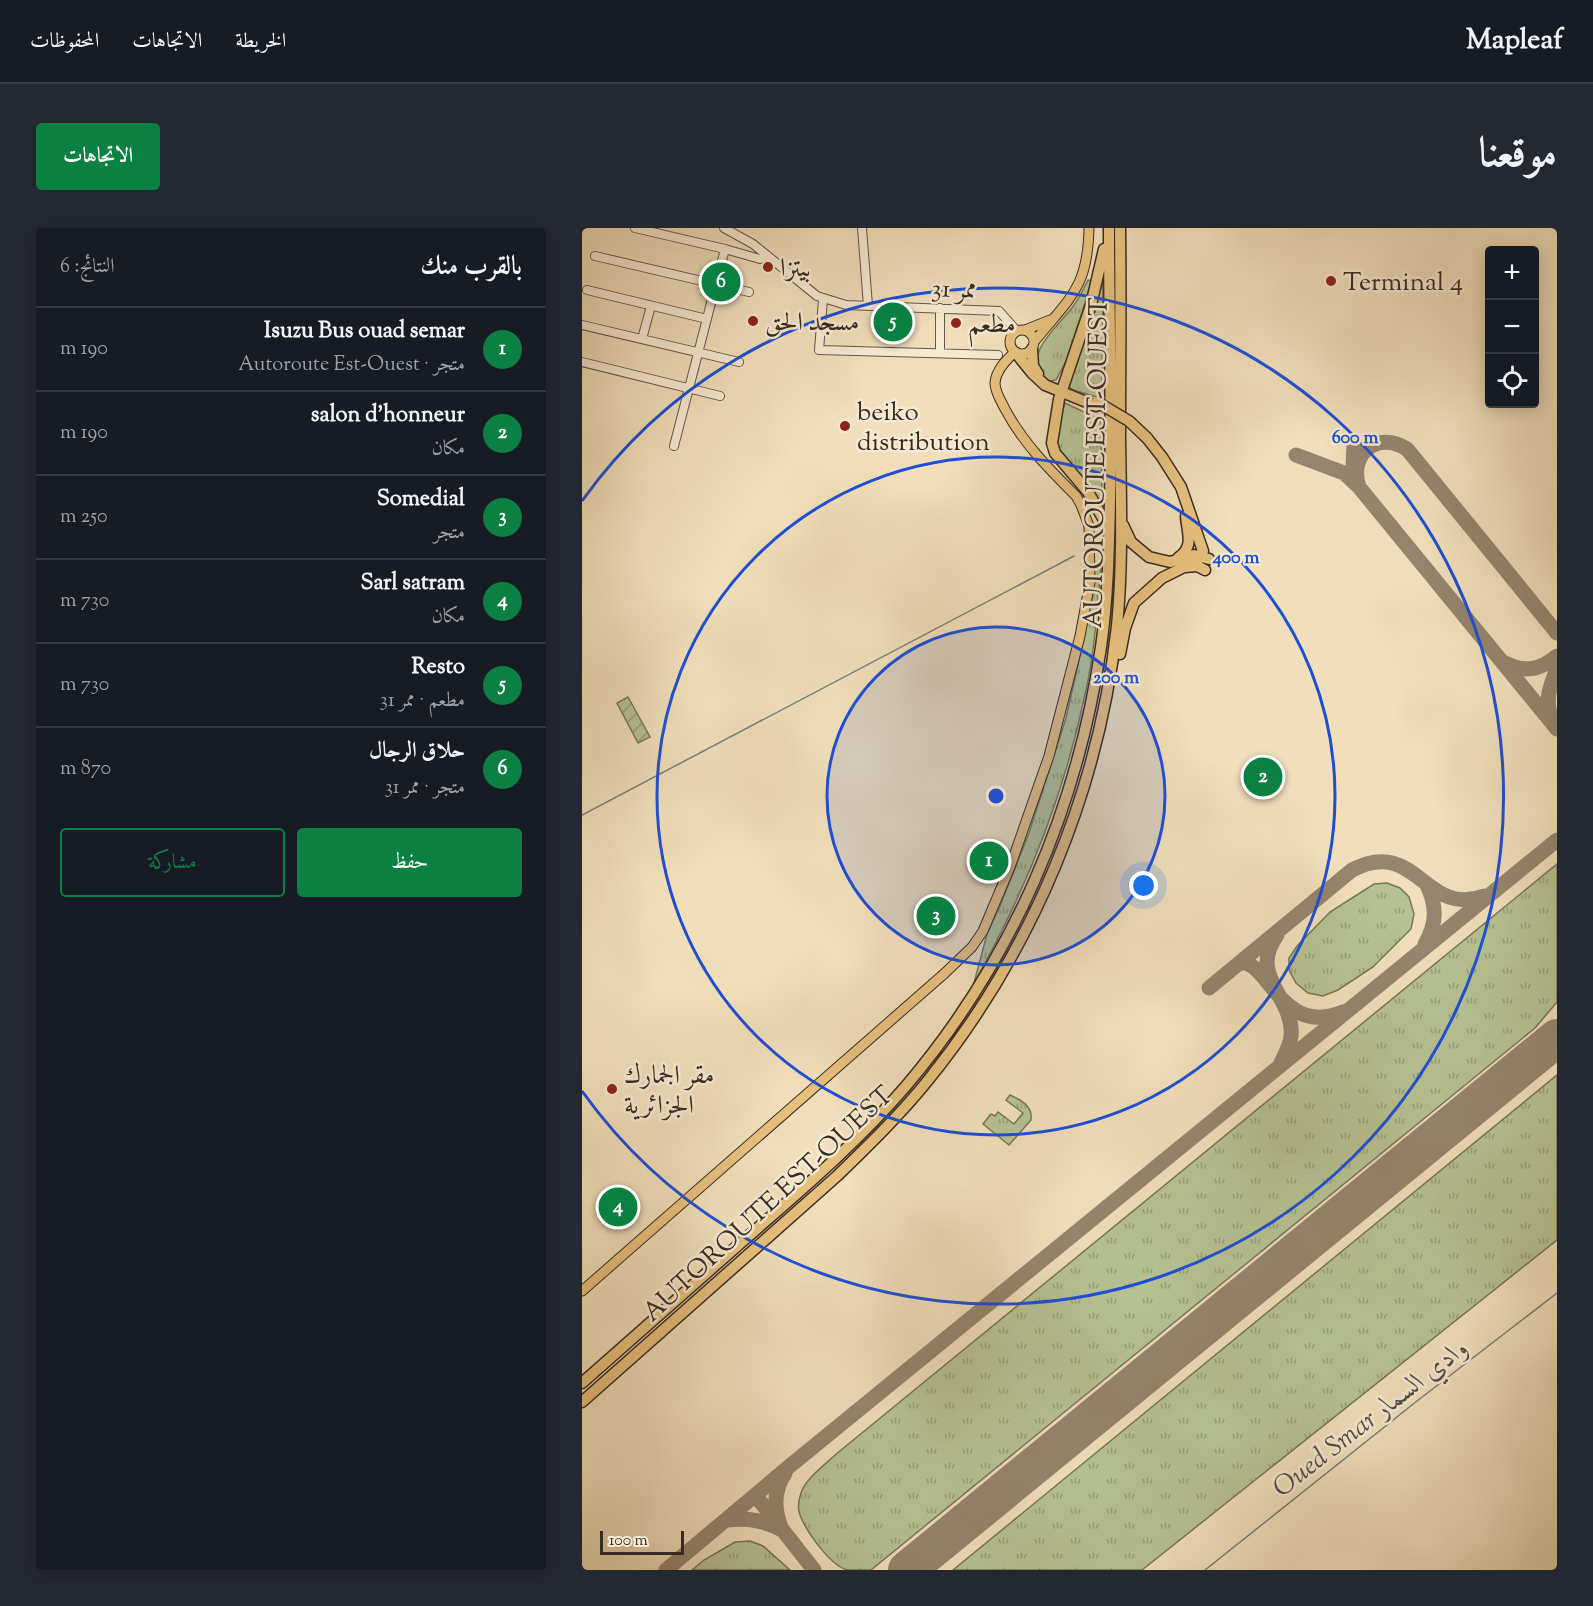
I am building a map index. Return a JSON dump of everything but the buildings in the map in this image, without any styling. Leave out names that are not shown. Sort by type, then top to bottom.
[{"type":"highway","points":[[1108,228],[1091,305],[1061,390],[1052,443],[1055,453],[1088,492],[1110,530]]},
{"type":"highway","name":"AUTOROUTE EST-OUEST","points":[[582,1383],[816,1177],[875,1120],[930,1056],[983,978],[1025,904],[1044,863],[1074,774],[1091,706],[1101,646],[1110,530],[1108,228]]},
{"type":"highway","name":"AUTOROUTE EST-OUEST","points":[[582,1402],[782,1226],[860,1154],[909,1102],[949,1053],[981,1007],[1009,961],[1052,875],[1086,779],[1100,727],[1117,626],[1122,522],[1120,228]]},
{"type":"highway","points":[[1033,345],[1032,362],[1035,371],[1047,382],[1061,390]]},
{"type":"highway","points":[[1015,352],[1040,382],[1097,404],[1129,421],[1168,471],[1177,487],[1205,558]]},
{"type":"highway","points":[[1145,440],[1162,457],[1180,488],[1205,558]]},
{"type":"highway","points":[[1163,561],[1176,559],[1187,549],[1190,540],[1187,513]]},
{"type":"highway","points":[[1122,522],[1136,548],[1149,557],[1163,561],[1174,561],[1193,555],[1205,558]]},
{"type":"highway","points":[[1100,727],[1130,611],[1145,592],[1176,569],[1205,558]]},
{"type":"highway","points":[[1176,569],[1194,566],[1205,570]]},
{"type":"main road","points":[[1052,319],[1021,330],[1010,339],[1010,346],[1015,352],[1026,354],[1052,319],[1069,301],[1083,275],[1088,252],[1089,228]]},
{"type":"main road","points":[[1021,330],[1031,334],[1033,345]]},
{"type":"main road","points":[[582,1290],[945,973],[972,947],[983,931],[1010,867],[1049,756],[1080,636],[1090,582],[1089,526],[1081,505],[1076,496],[1031,451],[1014,426],[996,392],[995,382],[1002,365],[1015,352]]},
{"type":"street","points":[[635,228],[760,259],[768,256]]},
{"type":"street","name":"ممر 31","points":[[724,228],[753,244],[799,282],[823,298],[846,305],[999,311],[1021,330]]},
{"type":"street","points":[[862,228],[868,306]]},
{"type":"street","points":[[674,446],[725,249]]},
{"type":"street","points":[[595,256],[749,291]]},
{"type":"street","points":[[587,290],[707,319]]},
{"type":"street","points":[[823,298],[819,350],[998,355]]},
{"type":"street","points":[[642,339],[651,306]]},
{"type":"street","points":[[940,308],[940,353]]},
{"type":"street","points":[[582,325],[739,362]]},
{"type":"street","points":[[582,362],[720,396]]},
{"type":"green space","points":[[1088,280],[1092,281],[1067,359],[1056,380],[1049,381],[1040,372],[1037,362],[1039,352],[1051,332],[1076,302]]},
{"type":"green space","points":[[1103,282],[1102,399],[1071,389],[1067,383]]},
{"type":"green space","points":[[1065,403],[1101,420],[1102,506],[1069,466],[1059,448],[1057,431]]},
{"type":"green space","points":[[1101,567],[1089,675],[1067,766],[1042,841],[1027,877],[974,983],[987,934],[1029,833],[1066,718],[1084,638],[1094,568]]},
{"type":"green space","points":[[628,697],[650,737],[638,743],[617,703]]},
{"type":"green space","points":[[1557,864],[1557,1002],[1535,1028],[871,1570],[848,1570],[827,1555],[808,1530],[799,1509],[803,1488],[816,1472]]},
{"type":"green space","points":[[1387,883],[1400,888],[1409,897],[1414,914],[1411,929],[1373,967],[1338,990],[1323,996],[1308,993],[1296,983],[1289,970],[1289,958],[1297,946],[1330,912],[1374,884]]},
{"type":"green space","points":[[1557,1075],[1557,1240],[1142,1570],[953,1570]]},
{"type":"green space","points":[[1010,1095],[1028,1107],[1031,1120],[1009,1145],[983,1124],[991,1114],[995,1116],[998,1112],[1014,1124],[1023,1113],[1006,1100]]},
{"type":"green space","points":[[750,1541],[763,1546],[790,1570],[692,1570],[704,1560],[735,1542]]},
{"type":"waterway","points":[[582,815],[1074,556]]},
{"type":"waterway","name":"Oued Smar وادي السمار","points":[[1205,1570],[1557,1293]]},
{"type":"taxiway","points":[[1557,633],[1407,449],[1386,442],[1368,448],[1358,464],[1359,487],[1557,729]]},
{"type":"taxiway","points":[[1296,455],[1344,473],[1359,487],[1353,468],[1354,445]]},
{"type":"taxiway","points":[[1505,663],[1526,669],[1538,667],[1557,656]]},
{"type":"taxiway","points":[[1552,719],[1548,700],[1557,669]]},
{"type":"taxiway","points":[[666,1570],[791,1465],[1557,840]]},
{"type":"taxiway","points":[[1209,988],[1352,870],[1374,862],[1392,863],[1407,869],[1447,896],[1464,900],[1484,896]]},
{"type":"taxiway","points":[[1425,944],[1434,922],[1433,901],[1427,885]]},
{"type":"taxiway","points":[[1277,935],[1269,950],[1267,963],[1269,975],[1290,1022],[1291,1036],[1281,1063]]},
{"type":"taxiway","points":[[1240,963],[1250,965],[1290,1007],[1304,1015],[1322,1017],[1343,1012]]},
{"type":"taxiway","points":[[1539,1053],[1557,1038]]},
{"type":"taxiway","points":[[728,1520],[756,1520],[782,1530],[777,1516],[776,1501],[778,1487],[785,1473]]},
{"type":"taxiway","points":[[756,1496],[814,1570]]},
{"type":"runway","points":[[907,1570],[1557,1038]]},
{"type":"place","name":"بيتزا","points":[[768,267]]},
{"type":"place","name":"Terminal 4","points":[[1331,281]]},
{"type":"place","name":"حلاق الرجال","points":[[721,282]]},
{"type":"place","name":"مسجد الحق","points":[[753,321]]},
{"type":"place","name":"Resto","points":[[893,322]]},
{"type":"place","name":"مطعم","points":[[956,323]]},
{"type":"place","name":"beiko distribution","points":[[845,426]]},
{"type":"place","name":"salon d'honneur","points":[[1263,777]]},
{"type":"place","name":"Isuzu Bus ouad semar","points":[[989,861]]},
{"type":"place","name":"Somedial","points":[[936,916]]},
{"type":"place","name":"مقر الجمارك الجزائرية","points":[[612,1089]]},
{"type":"place","name":"Sarl satram","points":[[618,1207]]}]
